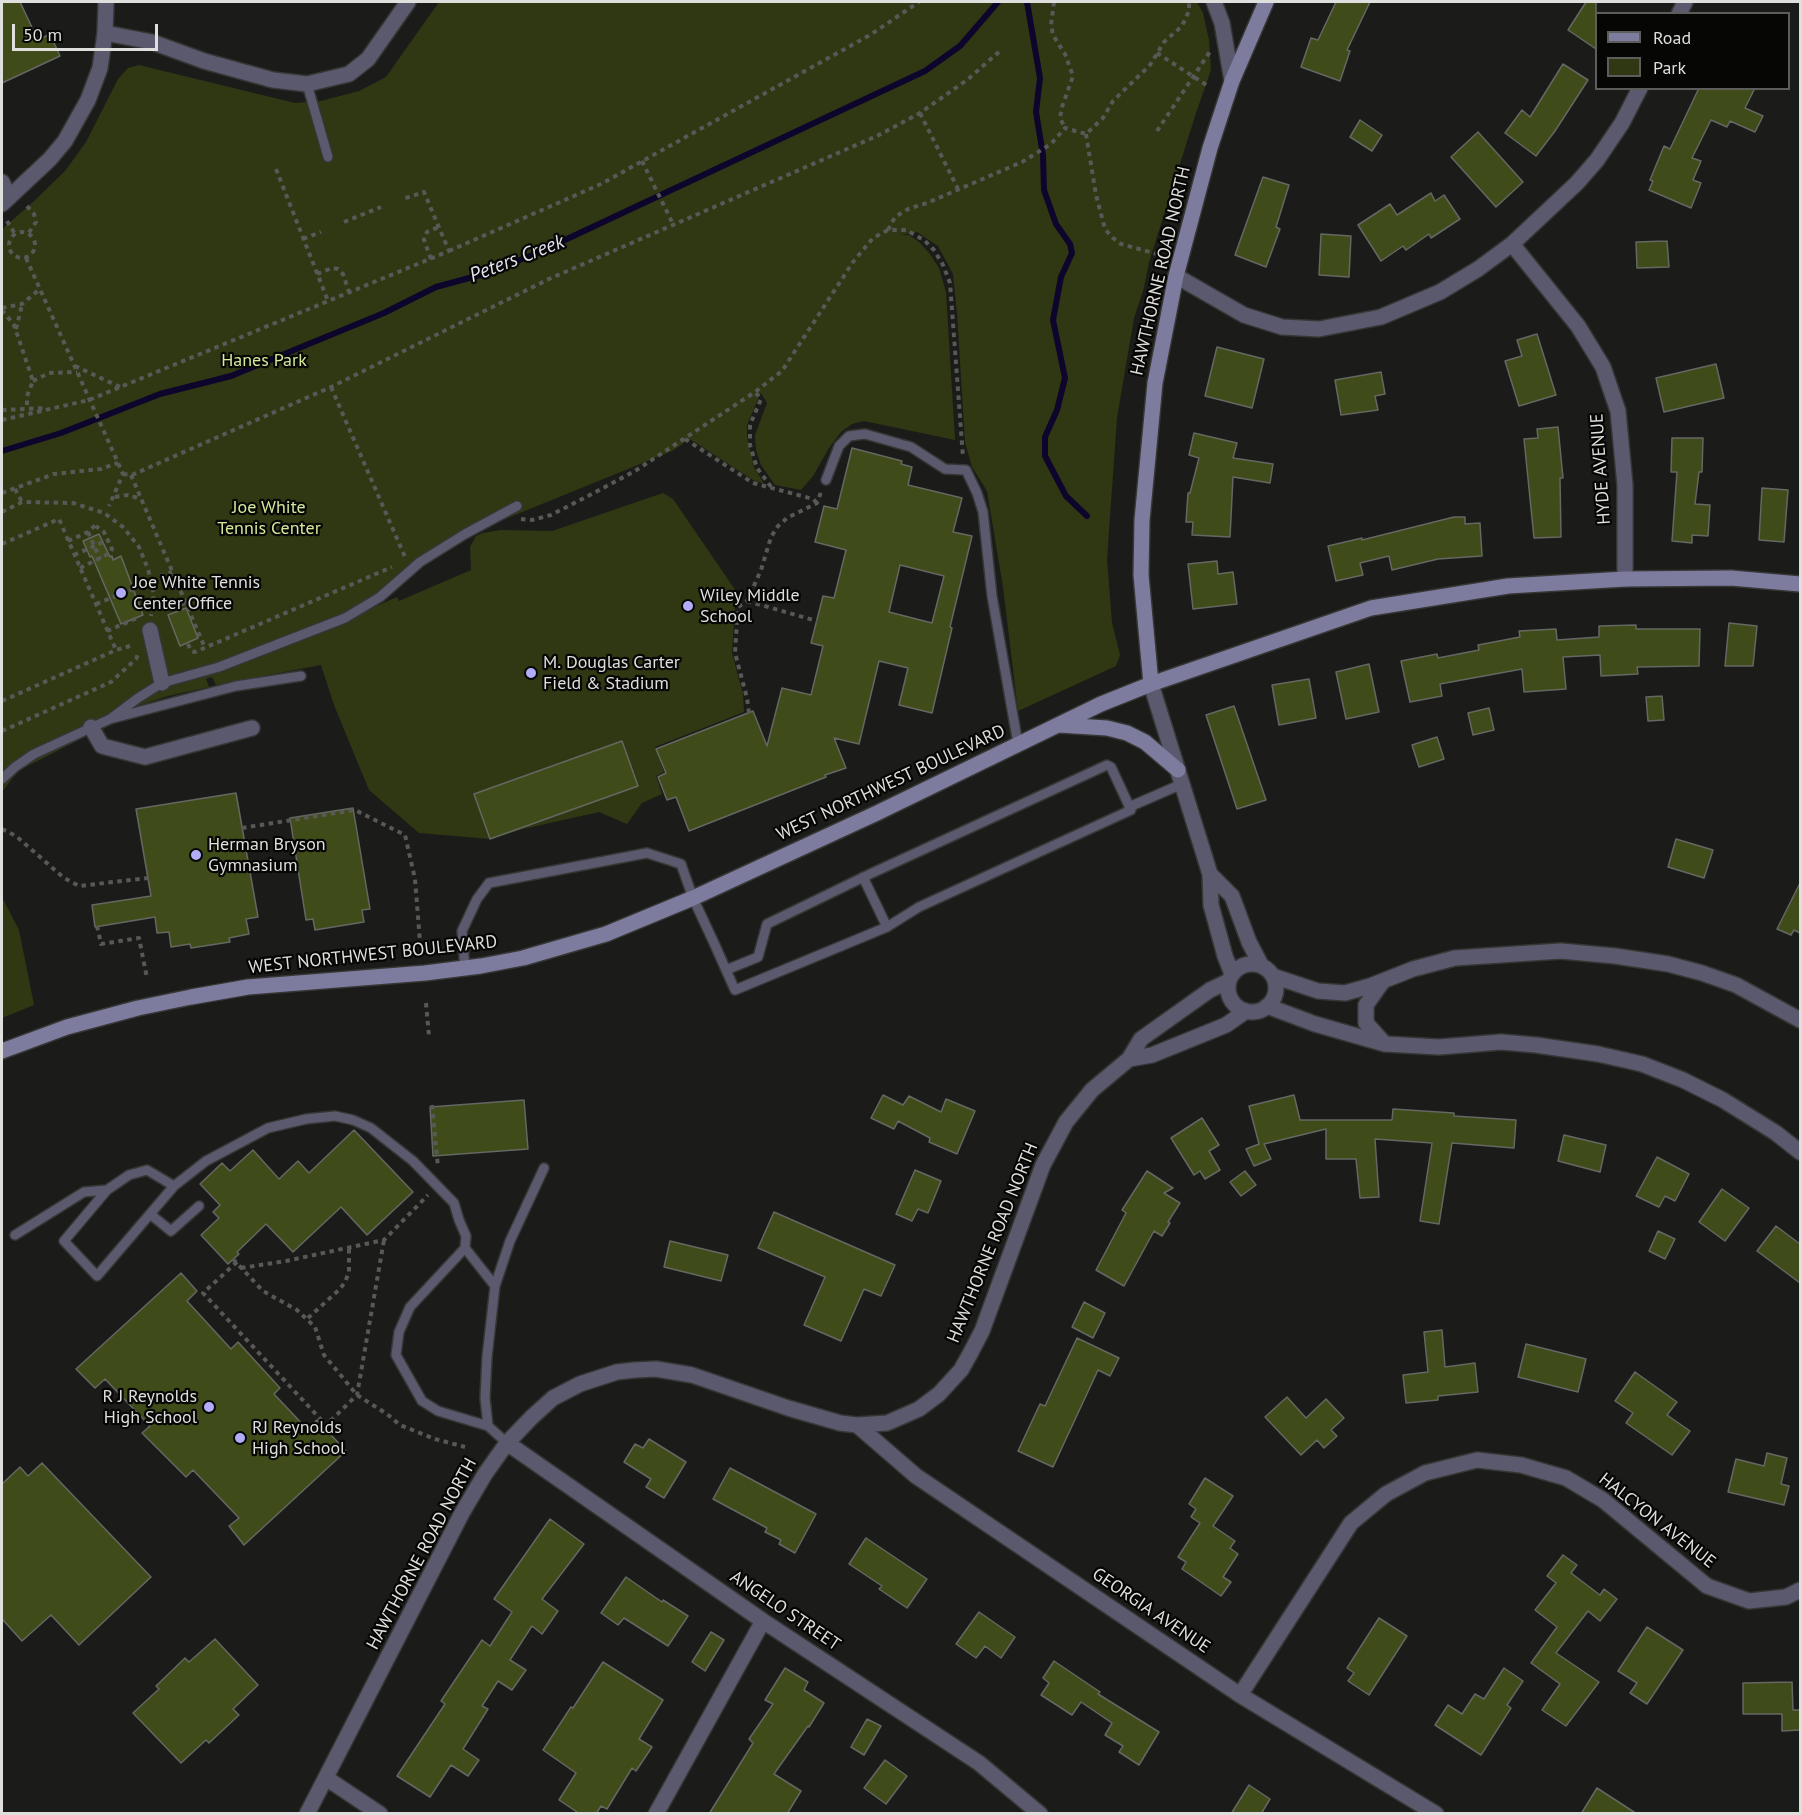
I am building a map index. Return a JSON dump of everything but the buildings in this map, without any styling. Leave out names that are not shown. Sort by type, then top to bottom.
[{"type":"main road","name":"HAWTHORNE ROAD NORTH","points":[[1151,684],[1141,575],[1142,520],[1155,383],[1176,276],[1210,148],[1232,81],[1266,2]]},
{"type":"main road","name":"WEST NORTHWEST BOULEVARD","points":[[2,1051],[78,1024],[191,997],[248,987],[465,968],[524,958],[606,934],[693,898],[1101,704],[1151,684],[1371,608],[1508,586],[1625,579],[1731,578],[1800,584]]},
{"type":"main road","points":[[1059,725],[1107,728],[1127,733],[1145,742],[1180,777]]},
{"type":"street","points":[[5,200],[50,159],[65,141],[88,100],[100,68],[105,33],[106,2]]},
{"type":"street","points":[[105,33],[152,42],[204,61],[273,80],[307,84],[349,74],[368,59],[408,2]]},
{"type":"street","points":[[1214,2],[1222,22],[1232,81]]},
{"type":"street","points":[[1176,276],[1244,315],[1282,327],[1319,329],[1381,317],[1440,292],[1478,269],[1512,244],[1577,183],[1597,160],[1622,123],[1639,90]]},
{"type":"street","points":[[2,182],[5,200]]},
{"type":"street","name":"HYDE AVENUE","points":[[1512,244],[1578,326],[1603,367],[1618,411],[1625,485],[1625,579]]},
{"type":"street","points":[[150,630],[162,683]]},
{"type":"street","name":"HAWTHORNE ROAD NORTH","points":[[307,1814],[462,1513],[485,1474],[507,1443],[543,1407],[565,1391],[595,1378],[635,1370],[656,1369],[692,1375],[822,1419],[857,1425],[887,1423],[919,1409],[939,1394],[961,1370],[982,1331],[1043,1165],[1053,1143],[1078,1105],[1129,1059],[1141,1039],[1210,990],[1231,978],[1211,905],[1210,874],[1151,684]]},
{"type":"street","points":[[90,727],[102,746],[145,757],[252,728]]},
{"type":"street","name":"HAWTHORNE ROAD NORTH","points":[[1210,874],[1232,896],[1249,942],[1261,965]]},
{"type":"street","points":[[1273,976],[1276,989],[1272,1001],[1261,1010],[1246,1011],[1239,1008],[1230,996],[1231,978],[1245,964],[1261,965],[1273,976],[1318,991],[1345,993],[1413,969],[1455,958],[1561,951],[1668,964],[1702,973],[1736,985],[1800,1020]]},
{"type":"street","points":[[1383,981],[1366,1005],[1366,1023],[1385,1044]]},
{"type":"street","points":[[1267,1006],[1324,1027],[1385,1044],[1439,1047],[1501,1042],[1598,1054],[1642,1065],[1683,1080],[1723,1100],[1776,1133],[1800,1152]]},
{"type":"street","name":"HAWTHORNE ROAD NORTH","points":[[1129,1059],[1152,1055],[1226,1025],[1246,1011]]},
{"type":"street","name":"GEORGIA AVENUE","points":[[857,1425],[916,1476],[1240,1695],[1436,1814]]},
{"type":"street","name":"ANGELO STREET","points":[[507,1443],[763,1620],[979,1763],[1040,1814]]},
{"type":"street","name":"HALCYON AVENUE","points":[[1240,1695],[1351,1523],[1386,1494],[1425,1473],[1477,1460],[1521,1465],[1566,1478],[1603,1500],[1707,1586],[1749,1601],[1786,1597],[1800,1590]]},
{"type":"street","points":[[656,1814],[763,1620]]},
{"type":"street","points":[[326,1778],[380,1814]]},
{"type":"lane","points":[[307,84],[328,157]]},
{"type":"lane","points":[[826,480],[838,446],[849,436],[865,434],[911,447],[945,469],[966,470],[983,512],[992,596],[1018,744]]},
{"type":"lane","points":[[110,719],[162,683],[219,667],[345,618],[380,597],[420,562],[517,506]]},
{"type":"lane","points":[[2,779],[15,766],[34,754],[110,719],[236,686],[302,675]]},
{"type":"lane","points":[[726,970],[758,957],[767,924],[863,877],[1107,765],[1111,767],[1130,807]]},
{"type":"lane","points":[[465,968],[462,931],[477,899],[489,883],[647,853],[681,864],[693,898],[735,990],[887,927],[919,907],[1131,810],[1130,807],[1180,777]]},
{"type":"lane","points":[[863,877],[887,927]]},
{"type":"lane","points":[[174,1186],[147,1170],[129,1175],[107,1190],[64,1241],[98,1276],[174,1186],[206,1161],[268,1128],[306,1119],[334,1116],[353,1120],[371,1128],[438,1184],[454,1203],[466,1236],[465,1248],[410,1307],[399,1332],[396,1355],[422,1401],[438,1411],[488,1426],[507,1443]]},
{"type":"lane","points":[[488,1426],[487,1357],[495,1286],[510,1241],[544,1168]]},
{"type":"lane","points":[[15,1235],[84,1192],[107,1190]]},
{"type":"lane","points":[[150,1214],[171,1231],[199,1206]]},
{"type":"lane","points":[[465,1248],[495,1286]]},
{"type":"path","points":[[2,420],[89,400],[449,251],[601,184],[870,35],[919,2]]},
{"type":"path","points":[[1054,2],[1051,25],[1053,35],[1065,54],[1073,76],[1060,118],[1065,128],[1086,134]]},
{"type":"path","points":[[1086,134],[1102,118],[1113,101],[1150,65],[1164,42],[1186,21],[1189,2]]},
{"type":"path","points":[[1157,131],[1213,47]]},
{"type":"path","points":[[123,474],[131,475],[331,387],[549,279],[877,136],[920,113],[967,80],[1000,51]]},
{"type":"path","points":[[1157,53],[1208,86]]},
{"type":"path","points":[[920,113],[958,189]]},
{"type":"path","points":[[888,230],[895,217],[908,209],[1022,162],[1051,144],[1065,128]]},
{"type":"path","points":[[1086,134],[1096,195],[1105,228],[1121,244],[1157,254]]},
{"type":"path","points":[[642,161],[673,224]]},
{"type":"path","points":[[276,170],[328,301]]},
{"type":"path","points":[[403,199],[424,192],[449,251]]},
{"type":"path","points":[[27,206],[34,214],[36,222],[28,234]]},
{"type":"path","points":[[344,222],[381,207]]},
{"type":"path","points":[[7,222],[15,234]]},
{"type":"path","points":[[430,259],[424,236],[427,232],[439,227]]},
{"type":"path","points":[[497,518],[532,520],[551,515],[635,471],[755,392],[782,370],[853,262],[873,238],[888,230],[906,230],[924,240],[934,250],[943,265],[950,284],[961,450],[966,470]]},
{"type":"path","points":[[303,239],[321,232]]},
{"type":"path","points":[[15,234],[28,234]]},
{"type":"path","points":[[15,234],[10,240],[11,253],[18,258],[26,258],[33,252],[35,244],[28,234]]},
{"type":"path","points":[[3,240],[10,240]]},
{"type":"path","points":[[26,258],[123,474],[109,506]]},
{"type":"path","points":[[317,274],[332,268],[338,269],[343,274],[349,292]]},
{"type":"path","points":[[27,408],[27,396],[33,381],[15,325],[2,309],[22,304],[40,289]]},
{"type":"path","points":[[16,330],[22,304]]},
{"type":"path","points":[[74,366],[121,387]]},
{"type":"path","points":[[33,381],[49,374],[77,372]]},
{"type":"path","points":[[331,387],[406,560],[411,558]]},
{"type":"path","points":[[755,392],[761,399],[750,425],[750,445],[757,468],[772,489]]},
{"type":"path","points":[[2,410],[56,408]]},
{"type":"path","points":[[684,438],[753,483],[813,499],[817,503]]},
{"type":"path","points":[[2,493],[54,474],[101,469],[117,461]]},
{"type":"path","points":[[131,475],[205,648]]},
{"type":"path","points":[[749,713],[735,653],[738,607],[747,601],[762,570],[771,537],[777,526],[787,518],[817,503],[826,480]]},
{"type":"path","points":[[15,489],[22,502]]},
{"type":"path","points":[[114,497],[128,495],[141,499]]},
{"type":"path","points":[[2,512],[22,502],[73,503],[104,513],[123,527],[139,547],[148,569],[154,594],[150,630],[136,659],[111,682],[2,731]]},
{"type":"path","points":[[2,544],[58,519],[116,650]]},
{"type":"path","points":[[68,541],[88,532],[97,524],[108,540],[110,553],[80,568]]},
{"type":"path","points":[[88,532],[100,559]]},
{"type":"path","points":[[74,555],[108,540]]},
{"type":"path","points":[[188,644],[192,652],[205,648],[396,565]]},
{"type":"path","points":[[160,576],[172,572]]},
{"type":"path","points":[[96,604],[141,586]]},
{"type":"path","points":[[747,601],[817,621]]},
{"type":"path","points":[[164,608],[186,603]]},
{"type":"path","points":[[107,631],[143,615]]},
{"type":"path","points":[[2,701],[116,650],[130,646]]},
{"type":"path","points":[[242,828],[355,810],[405,836],[415,879],[420,942]]},
{"type":"path","points":[[2,829],[16,836],[64,878],[79,886],[148,878]]},
{"type":"path","points":[[98,926],[101,944],[139,938],[147,978]]},
{"type":"path","points":[[426,1003],[429,1036]]},
{"type":"path","points":[[432,1105],[438,1171],[445,1177],[384,1240],[357,1395],[325,1426],[203,1293],[235,1261],[263,1291],[308,1318],[315,1327],[324,1354],[357,1395],[400,1425],[435,1439],[465,1447]]},
{"type":"path","points":[[242,1268],[384,1240]]},
{"type":"path","points":[[308,1318],[345,1282],[349,1272],[349,1247]]},
{"type":"green space","name":"Hanes Park","points":[[439,2],[1197,2],[1203,13],[1209,40],[1211,70],[1149,262],[1144,288],[1134,318],[1117,418],[1107,559],[1112,623],[1120,655],[1116,666],[1018,711],[1003,587],[987,491],[972,467],[965,442],[953,274],[938,246],[917,232],[900,235],[909,235],[930,254],[939,268],[946,292],[955,440],[864,421],[852,424],[841,432],[813,476],[801,490],[775,485],[761,465],[756,450],[755,435],[767,403],[761,393],[756,396],[758,399],[747,425],[747,437],[754,467],[764,484],[753,480],[690,439],[672,451],[493,524],[428,562],[363,612],[397,597],[399,601],[471,570],[470,547],[476,536],[483,533],[500,530],[552,531],[663,493],[673,499],[740,597],[735,607],[732,653],[743,694],[744,712],[655,747],[664,772],[656,776],[662,794],[642,803],[627,824],[599,812],[490,839],[419,833],[369,790],[334,705],[321,665],[216,685],[212,677],[206,679],[209,687],[140,705],[98,730],[18,771],[2,792],[2,229],[65,171],[86,142],[118,79],[128,68],[139,65],[295,103],[321,101],[359,91],[386,77]]},
{"type":"green space","points":[[2,897],[19,930],[34,1005],[2,1018]]},
{"type":"waterway","name":"Peters Creek","points":[[2,451],[61,433],[160,394],[231,376],[384,313],[436,287],[484,274],[535,254],[925,71],[960,46],[998,2]]},
{"type":"waterway","points":[[1027,2],[1040,78],[1036,112],[1043,155],[1044,190],[1056,224],[1070,244],[1072,253],[1061,277],[1053,320],[1065,378],[1057,410],[1045,437],[1045,456],[1066,496],[1087,516]]},
{"type":"place","name":"Joe White Tennis Center Office","points":[[121,593]]},
{"type":"place","name":"Wiley Middle School","points":[[688,606]]},
{"type":"place","name":"M. Douglas Carter Field & Stadium","points":[[531,673]]},
{"type":"place","name":"Herman Bryson Gymnasium","points":[[196,855]]},
{"type":"place","name":"R J Reynolds High School","points":[[209,1407]]},
{"type":"place","name":"RJ Reynolds High School","points":[[240,1438]]},
{"type":"park label","name":"Joe White Tennis Center","points":[[269,518]]}]
